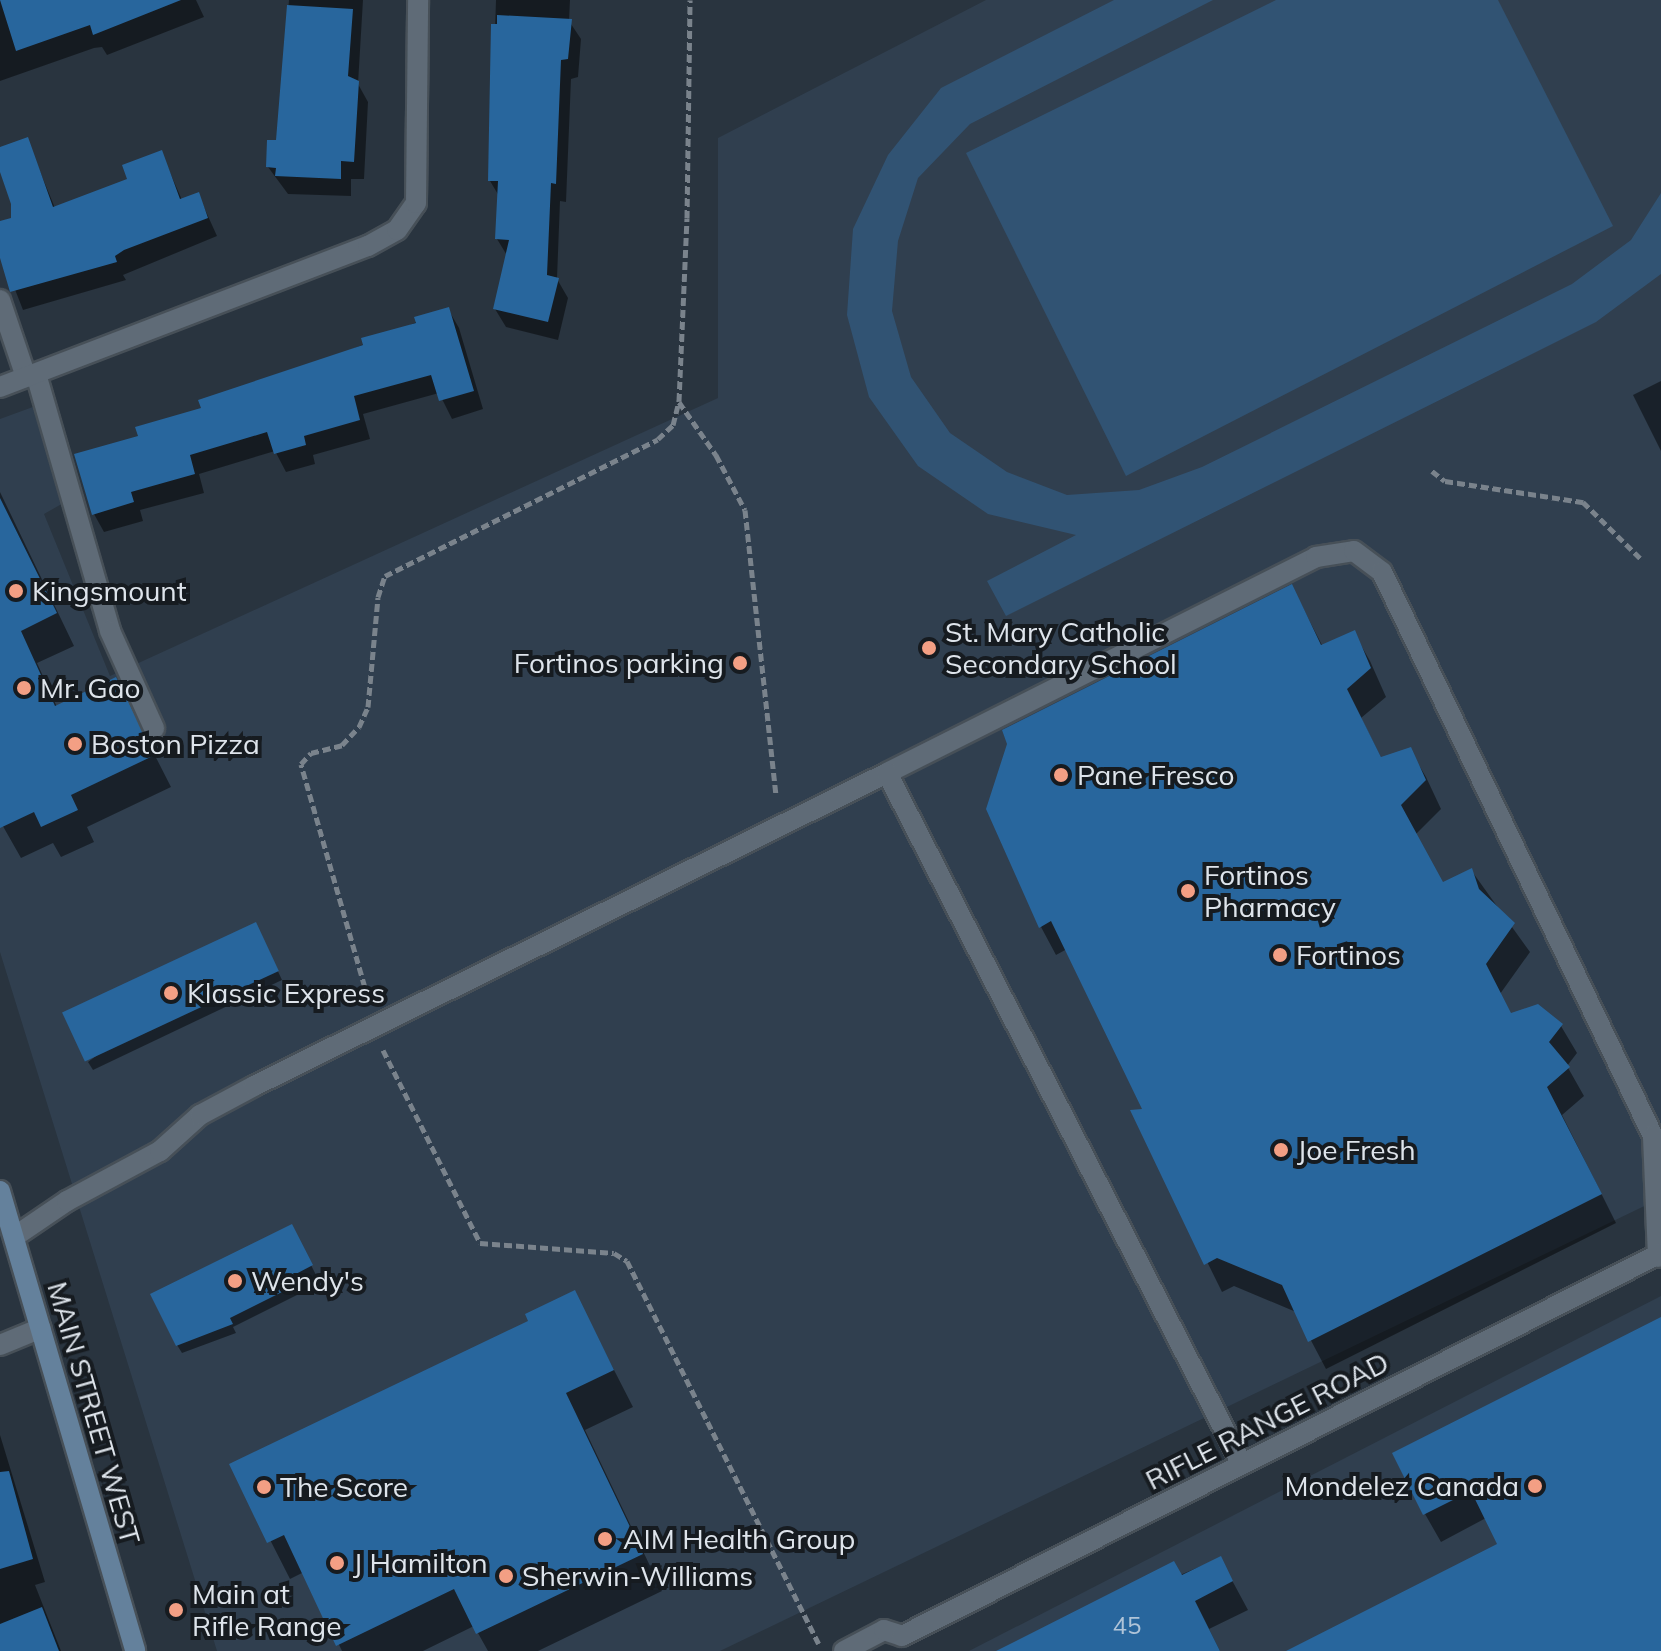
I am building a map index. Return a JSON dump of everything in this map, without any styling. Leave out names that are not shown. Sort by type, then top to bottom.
[{"type":"main road","name":"MAIN STREET WEST","points":[[0,1191],[135,1651]]},
{"type":"street","points":[[0,387],[368,246],[397,230],[416,203],[418,0]]},
{"type":"street","points":[[0,300],[31,376],[110,631],[154,728]]},
{"type":"street","points":[[14,1237],[67,1201],[160,1151],[200,1115],[254,1086],[1316,557],[1354,551],[1382,572],[1653,1136],[1660,1256]]},
{"type":"street","points":[[887,773],[1242,1464]]},
{"type":"street","name":"RIFLE RANGE ROAD","points":[[844,1651],[884,1630],[900,1644],[1242,1464],[1660,1256]]},
{"type":"street","points":[[0,1345],[41,1328]]},
{"type":"path","points":[[370,1004],[301,764],[311,753],[342,745],[359,727],[368,707],[378,597],[385,576],[658,439],[673,425],[679,401],[690,0]]},
{"type":"path","points":[[679,401],[716,455],[745,510],[783,824]]},
{"type":"path","points":[[1432,471],[1445,481],[1583,502],[1640,558]]},
{"type":"path","points":[[383,1049],[480,1243],[614,1253],[627,1261],[824,1651]]},
{"type":"shaded area","points":[[986,0],[1661,0],[1661,1198],[720,1651],[217,1651],[0,952],[0,419],[41,404],[74,497],[44,514],[110,676],[718,398],[718,138]]},
{"type":"shaded area","points":[[1114,0],[1213,0],[970,124],[918,178],[898,241],[892,311],[911,377],[950,433],[1007,472],[1067,495],[1139,490],[1202,467],[1572,284],[1631,240],[1661,193],[1661,274],[1596,322],[1006,616],[987,581],[1076,535],[988,514],[918,466],[869,397],[847,315],[853,229],[888,155],[941,88]]},
{"type":"shaded area","points":[[1276,0],[1498,0],[1613,226],[1126,476],[966,153]]},
{"type":"shaded area","points":[[1661,1296],[1661,1651],[969,1651]]},
{"type":"building","points":[[0,0],[181,0],[93,35],[90,25],[16,51]]},
{"type":"building","points":[[287,5],[353,9],[348,76],[359,81],[354,162],[341,161],[341,179],[275,176],[276,168],[266,167],[267,140],[276,140]]},
{"type":"building","points":[[497,15],[572,19],[568,59],[561,60],[556,184],[551,183],[547,275],[559,278],[548,322],[493,309],[509,240],[495,239],[498,181],[488,181],[491,24],[497,24]]},
{"type":"building","points":[[28,137],[53,207],[127,179],[122,165],[162,150],[180,199],[199,192],[208,218],[124,250],[115,256],[117,262],[10,292],[0,258],[0,221],[11,218],[11,204],[0,172],[0,147]]},
{"type":"building","points":[[449,307],[474,391],[439,401],[431,375],[354,396],[360,420],[304,436],[306,445],[274,454],[267,432],[190,455],[195,474],[131,492],[134,502],[92,515],[74,454],[138,436],[135,427],[201,408],[198,400],[363,345],[361,338],[416,323],[414,317]]},
{"type":"building","name":"Boston Pizza","points":[[0,498],[57,613],[21,631],[55,706],[116,677],[155,755],[71,795],[78,810],[41,827],[34,812],[0,828]]},
{"type":"building","name":"Fortinos","points":[[1292,584],[1321,645],[1355,630],[1371,668],[1347,689],[1381,757],[1411,747],[1426,780],[1401,805],[1443,882],[1472,868],[1479,889],[1515,923],[1486,964],[1511,1013],[1538,1004],[1563,1024],[1549,1042],[1570,1067],[1547,1087],[1602,1194],[1308,1342],[1282,1285],[1217,1258],[1204,1265],[1130,1110],[1142,1109],[1051,921],[1039,928],[986,809],[1007,744],[1002,730]]},
{"type":"building","name":"Klassic Express","points":[[256,922],[279,971],[85,1061],[62,1012]]},
{"type":"building","name":"Wendy's","points":[[292,1224],[313,1265],[292,1276],[296,1285],[230,1318],[233,1324],[176,1346],[150,1294]]},
{"type":"building","points":[[575,1290],[614,1370],[566,1393],[643,1554],[476,1634],[454,1589],[336,1646],[284,1535],[267,1543],[229,1464],[528,1321],[525,1314]]},
{"type":"building","name":"Mondelez Canada","points":[[1661,1317],[1661,1651],[1286,1651],[1497,1544],[1471,1491],[1423,1515],[1392,1453]]},
{"type":"building","points":[[9,1471],[33,1559],[0,1569],[0,1472]]},
{"type":"building","name":"Mondelez Canada","points":[[1221,1556],[1233,1581],[1195,1601],[1220,1651],[996,1651],[1174,1561],[1182,1575]]},
{"type":"building","points":[[42,1607],[59,1651],[0,1651],[0,1624]]},
{"type":"place","name":"Kingsmount","points":[[16,591]]},
{"type":"place","name":"St. Mary Catholic Secondary School","points":[[929,648]]},
{"type":"place","name":"Fortinos parking","points":[[740,663]]},
{"type":"place","name":"Mr. Gao","points":[[24,688]]},
{"type":"place","name":"Boston Pizza","points":[[75,744]]},
{"type":"place","name":"Pane Fresco","points":[[1061,775]]},
{"type":"place","name":"Fortinos Pharmacy","points":[[1188,891]]},
{"type":"place","name":"Fortinos","points":[[1280,955]]},
{"type":"place","name":"Klassic Express","points":[[171,993]]},
{"type":"place","name":"Joe Fresh","points":[[1281,1150]]},
{"type":"place","name":"Wendy's","points":[[235,1281]]},
{"type":"place","name":"Mondelez Canada","points":[[1535,1486]]},
{"type":"place","name":"The Score","points":[[264,1487]]},
{"type":"place","name":"AIM Health Group","points":[[605,1539]]},
{"type":"place","name":"J Hamilton","points":[[337,1563]]},
{"type":"place","name":"Sherwin-Williams","points":[[506,1576]]},
{"type":"place","name":"Main at Rifle Range","points":[[176,1610]]}]
